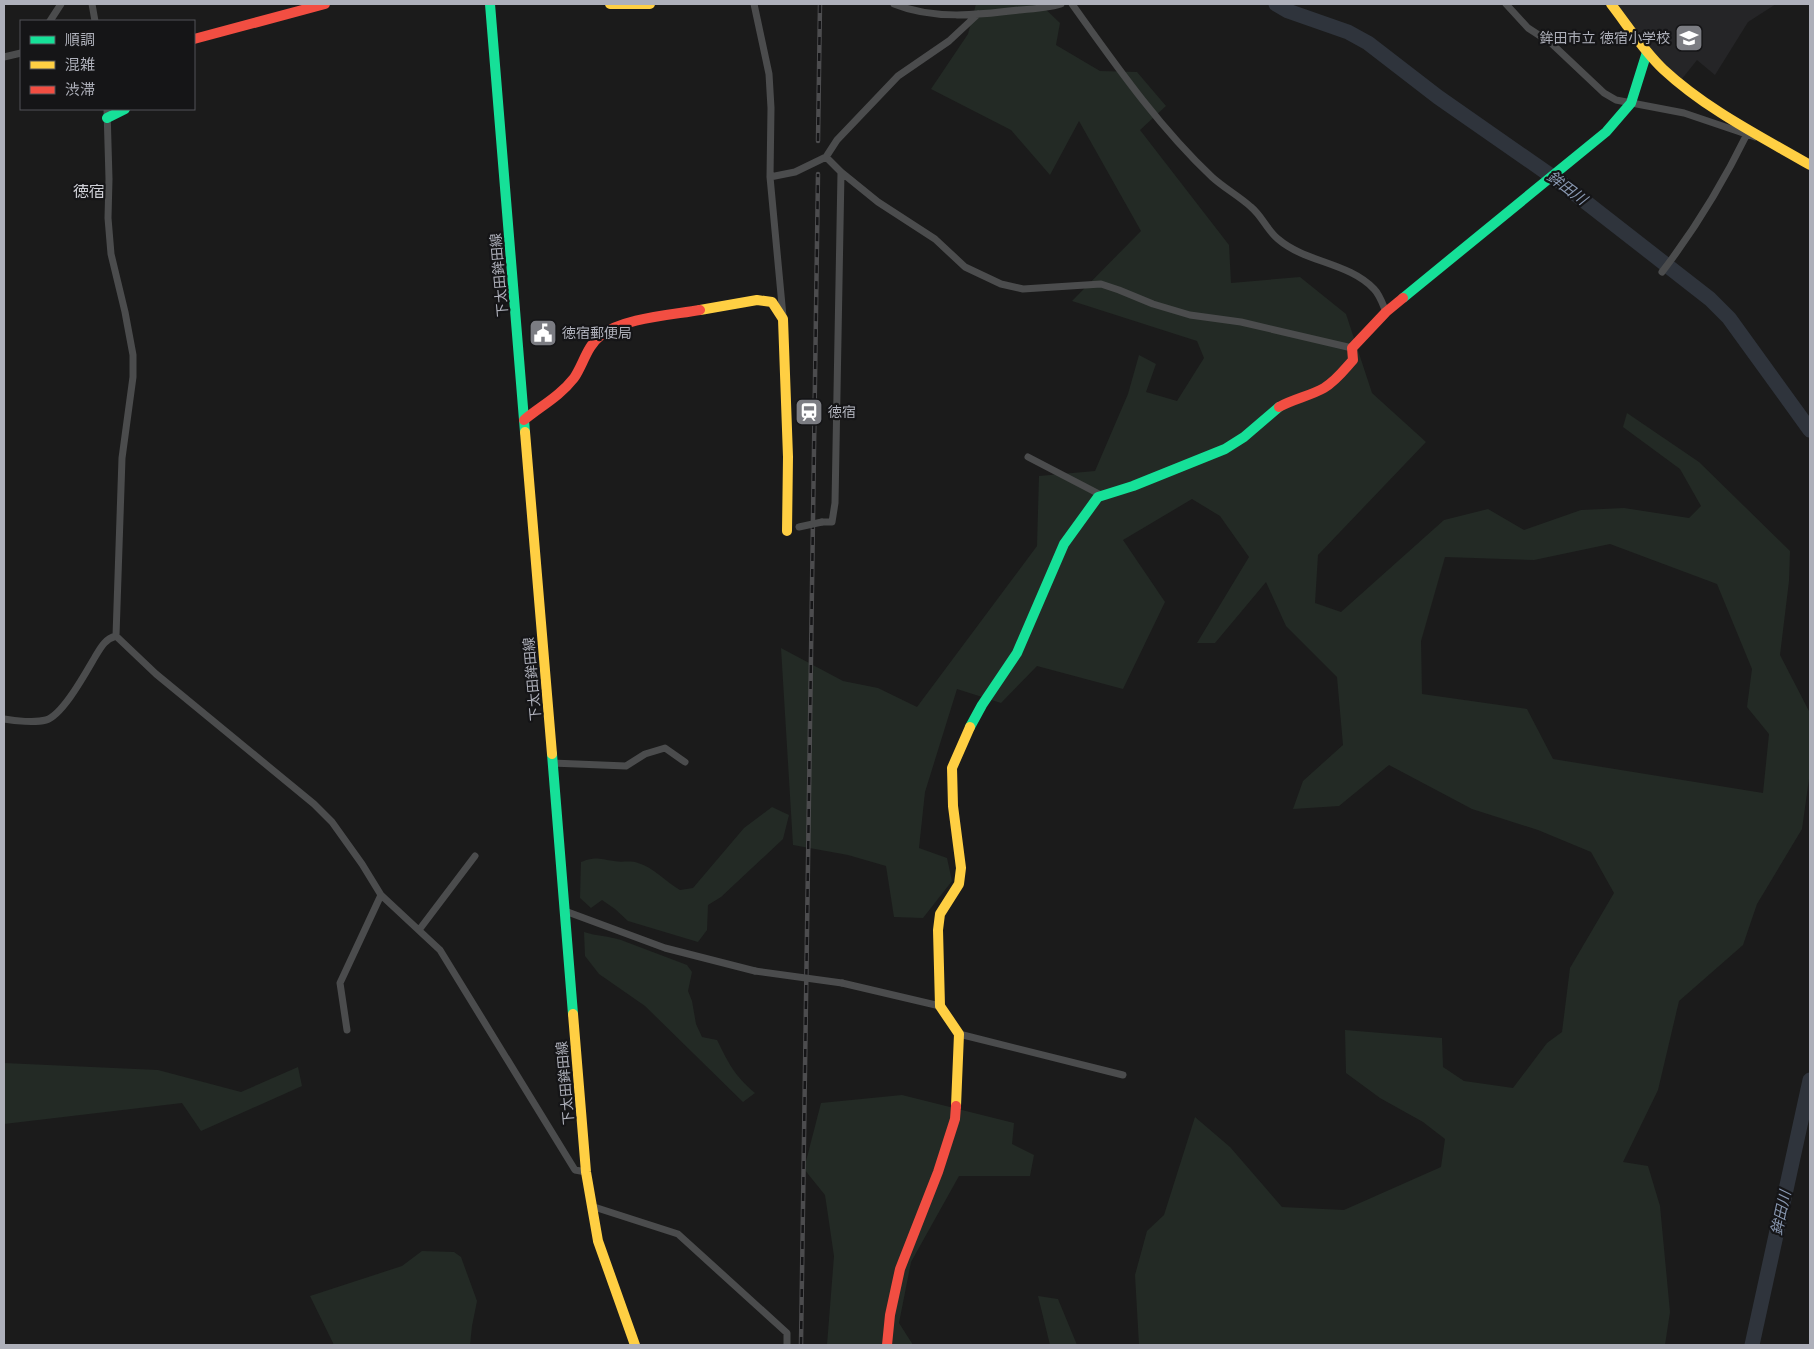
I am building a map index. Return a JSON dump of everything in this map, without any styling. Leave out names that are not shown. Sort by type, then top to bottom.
[{"type":"street","points":[[51,20],[61,4]]},
{"type":"street","points":[[92,4],[95,20]]},
{"type":"street","points":[[195,39],[325,4]]},
{"type":"street","name":"下太田鉾田線","points":[[490,4],[586,1172],[598,1241],[635,1345]]},
{"type":"street","points":[[610,4],[650,4]]},
{"type":"street","points":[[754,4],[769,74],[771,108],[770,177],[784,319],[788,457],[787,530],[822,522],[832,522],[834,503],[841,172]]},
{"type":"street","points":[[894,4],[932,14],[978,14],[1061,4]]},
{"type":"street","points":[[1072,4],[1157,118],[1213,178],[1253,208],[1268,230],[1280,241],[1304,256],[1331,264],[1360,277],[1376,290],[1386,312]]},
{"type":"street","points":[[1506,4],[1528,28],[1552,43],[1604,93],[1616,100],[1684,113],[1774,143]]},
{"type":"street","points":[[1611,4],[1647,52],[1682,85],[1730,117],[1810,165]]},
{"type":"street","points":[[770,177],[796,172],[826,157],[837,140],[898,76],[949,41],[978,14]]},
{"type":"street","points":[[887,1345],[890,1315],[900,1269],[938,1172],[956,1119],[959,1034],[940,1006],[938,930],[940,914],[960,884],[961,868],[953,806],[952,768],[964,739],[982,705],[1017,653],[1064,544],[1101,495],[1133,486],[1225,449],[1238,441],[1276,409],[1288,402],[1324,388],[1337,378],[1353,360],[1352,348],[1386,312],[1606,132],[1631,103],[1647,52]]},
{"type":"street","points":[[4,57],[20,53]]},
{"type":"street","points":[[120,110],[107,113],[108,218],[111,254],[133,355],[133,377],[122,458],[116,636],[156,674],[314,804],[332,822],[362,864],[381,895],[440,950],[574,1170],[586,1172]]},
{"type":"street","points":[[1662,272],[1694,228],[1723,181],[1747,134]]},
{"type":"street","points":[[826,157],[841,172],[878,202],[935,239],[965,267],[1001,284],[1022,289],[1101,284],[1190,315],[1241,322],[1352,348]]},
{"type":"street","points":[[524,420],[560,394],[575,376],[583,358],[599,336],[620,324],[757,300],[772,302],[784,319]]},
{"type":"street","points":[[1028,457],[1101,495]]},
{"type":"street","points":[[4,719],[18,721],[47,720],[61,708],[76,688],[101,647],[109,638],[116,636]]},
{"type":"street","points":[[552,764],[626,766],[645,754],[665,748],[685,762]]},
{"type":"street","points":[[419,930],[475,856]]},
{"type":"street","points":[[346,1030],[340,983],[381,895]]},
{"type":"street","points":[[565,911],[665,948],[755,971],[842,983],[940,1006]]},
{"type":"street","points":[[959,1034],[1123,1075]]},
{"type":"street","points":[[591,1206],[678,1234],[787,1333],[787,1345]]},
{"type":"shaded area","points":[[976,4],[1040,4],[1060,23],[1056,45],[1100,71],[1137,72],[1166,106],[1140,130],[1229,245],[1231,283],[1300,277],[1346,314],[1372,393],[1426,442],[1318,555],[1315,603],[1341,612],[1444,520],[1488,509],[1524,530],[1581,510],[1624,508],[1689,518],[1701,506],[1680,469],[1623,427],[1627,413],[1699,462],[1790,551],[1789,581],[1780,655],[1810,713],[1810,772],[1802,829],[1757,904],[1743,945],[1679,1001],[1658,1090],[1623,1162],[1648,1166],[1660,1206],[1670,1312],[1665,1345],[1139,1345],[1135,1275],[1147,1231],[1164,1215],[1195,1117],[1230,1147],[1282,1207],[1344,1210],[1441,1167],[1445,1139],[1423,1122],[1380,1098],[1346,1073],[1345,1030],[1442,1038],[1443,1067],[1464,1081],[1513,1088],[1547,1043],[1562,1032],[1570,968],[1614,893],[1591,852],[1538,830],[1472,809],[1389,765],[1339,806],[1293,809],[1303,781],[1343,745],[1337,677],[1286,626],[1266,582],[1215,643],[1197,643],[1249,557],[1220,516],[1192,499],[1123,540],[1165,602],[1123,689],[1037,666],[1001,703],[957,689],[925,792],[919,848],[947,858],[952,881],[923,918],[894,917],[886,866],[848,855],[793,845],[781,648],[843,681],[878,688],[917,707],[1037,546],[1039,476],[1095,471],[1128,394],[1139,355],[1156,364],[1146,392],[1177,401],[1204,358],[1197,341],[1072,301],[1141,231],[1079,121],[1050,175],[1011,130],[931,89],[968,34]],"holes":[[[1610,544],[1717,584],[1752,669],[1747,707],[1769,734],[1763,793],[1553,759],[1527,709],[1422,694],[1421,641],[1445,557],[1534,560]]]},
{"type":"shaded area","name":"鉾田市立 徳宿小学校","points":[[1615,4],[1776,4],[1748,22],[1715,75],[1697,60],[1681,80],[1651,53]]},
{"type":"shaded area","points":[[772,807],[789,815],[783,839],[721,897],[708,905],[707,930],[698,942],[628,921],[602,900],[591,908],[580,898],[581,862],[594,859],[638,863],[649,868],[680,890],[693,888],[744,828]]},
{"type":"shaded area","points":[[584,932],[621,940],[687,965],[692,972],[688,991],[692,1001],[696,1024],[702,1037],[717,1040],[733,1069],[755,1093],[743,1102],[645,1006],[599,974],[585,956]]},
{"type":"shaded area","points":[[4,1063],[158,1070],[241,1092],[298,1067],[302,1086],[201,1131],[182,1103],[4,1124]]},
{"type":"shaded area","points":[[902,1095],[1014,1123],[1012,1144],[1034,1155],[1030,1176],[959,1176],[911,1262],[899,1323],[913,1345],[827,1345],[834,1256],[825,1195],[804,1169],[821,1103]]},
{"type":"shaded area","points":[[422,1251],[454,1252],[461,1257],[477,1301],[470,1345],[334,1345],[310,1296],[402,1266]]},
{"type":"shaded area","points":[[1038,1296],[1058,1299],[1077,1345],[1050,1345]]},
{"type":"waterway","name":"鉾田川","points":[[1276,4],[1288,11],[1348,32],[1368,43],[1438,97],[1560,182],[1710,299],[1729,318],[1810,430]]},
{"type":"waterway","name":"鉾田川","points":[[1752,1345],[1810,1080]]},
{"type":"railway","points":[[818,141],[820,4]]},
{"type":"railway","points":[[801,1345],[818,174]]},
{"type":"traffic: fast","points":[[490,4],[525,432]]},
{"type":"traffic: fast","points":[[1403,298],[1606,132],[1631,103],[1647,52]]},
{"type":"traffic: fast","points":[[107,118],[123,110]]},
{"type":"traffic: fast","points":[[970,727],[982,705],[1017,653],[1064,544],[1098,497],[1133,486],[1225,449],[1244,437],[1279,407]]},
{"type":"traffic: fast","points":[[552,754],[573,1014]]},
{"type":"traffic: slow","points":[[610,4],[650,4]]},
{"type":"traffic: slow","points":[[1611,4],[1649,54],[1663,69],[1697,97],[1810,165]]},
{"type":"traffic: slow","points":[[700,310],[757,300],[772,302],[783,319],[788,457],[787,531]]},
{"type":"traffic: slow","points":[[525,432],[552,754]]},
{"type":"traffic: slow","points":[[956,1106],[959,1034],[940,1006],[938,930],[940,914],[959,884],[961,868],[953,806],[952,768],[970,727]]},
{"type":"traffic: slow","points":[[573,1014],[586,1172],[598,1241],[635,1345]]},
{"type":"traffic: jam","points":[[195,39],[325,4]]},
{"type":"traffic: jam","points":[[1279,407],[1319,391],[1340,375],[1353,360],[1352,348],[1386,312],[1403,298]]},
{"type":"traffic: jam","points":[[524,420],[557,396],[569,384],[592,345],[609,330],[634,321],[700,310]]},
{"type":"traffic: jam","points":[[887,1345],[890,1315],[900,1269],[938,1172],[955,1119],[956,1106]]},
{"type":"place","name":"鉾田市立 徳宿小学校","points":[[1689,38]]},
{"type":"place","name":"徳宿郵便局","points":[[543,333]]},
{"type":"place","name":"徳宿","points":[[809,412]]},
{"type":"district","name":"徳宿","points":[[89,191]]}]
